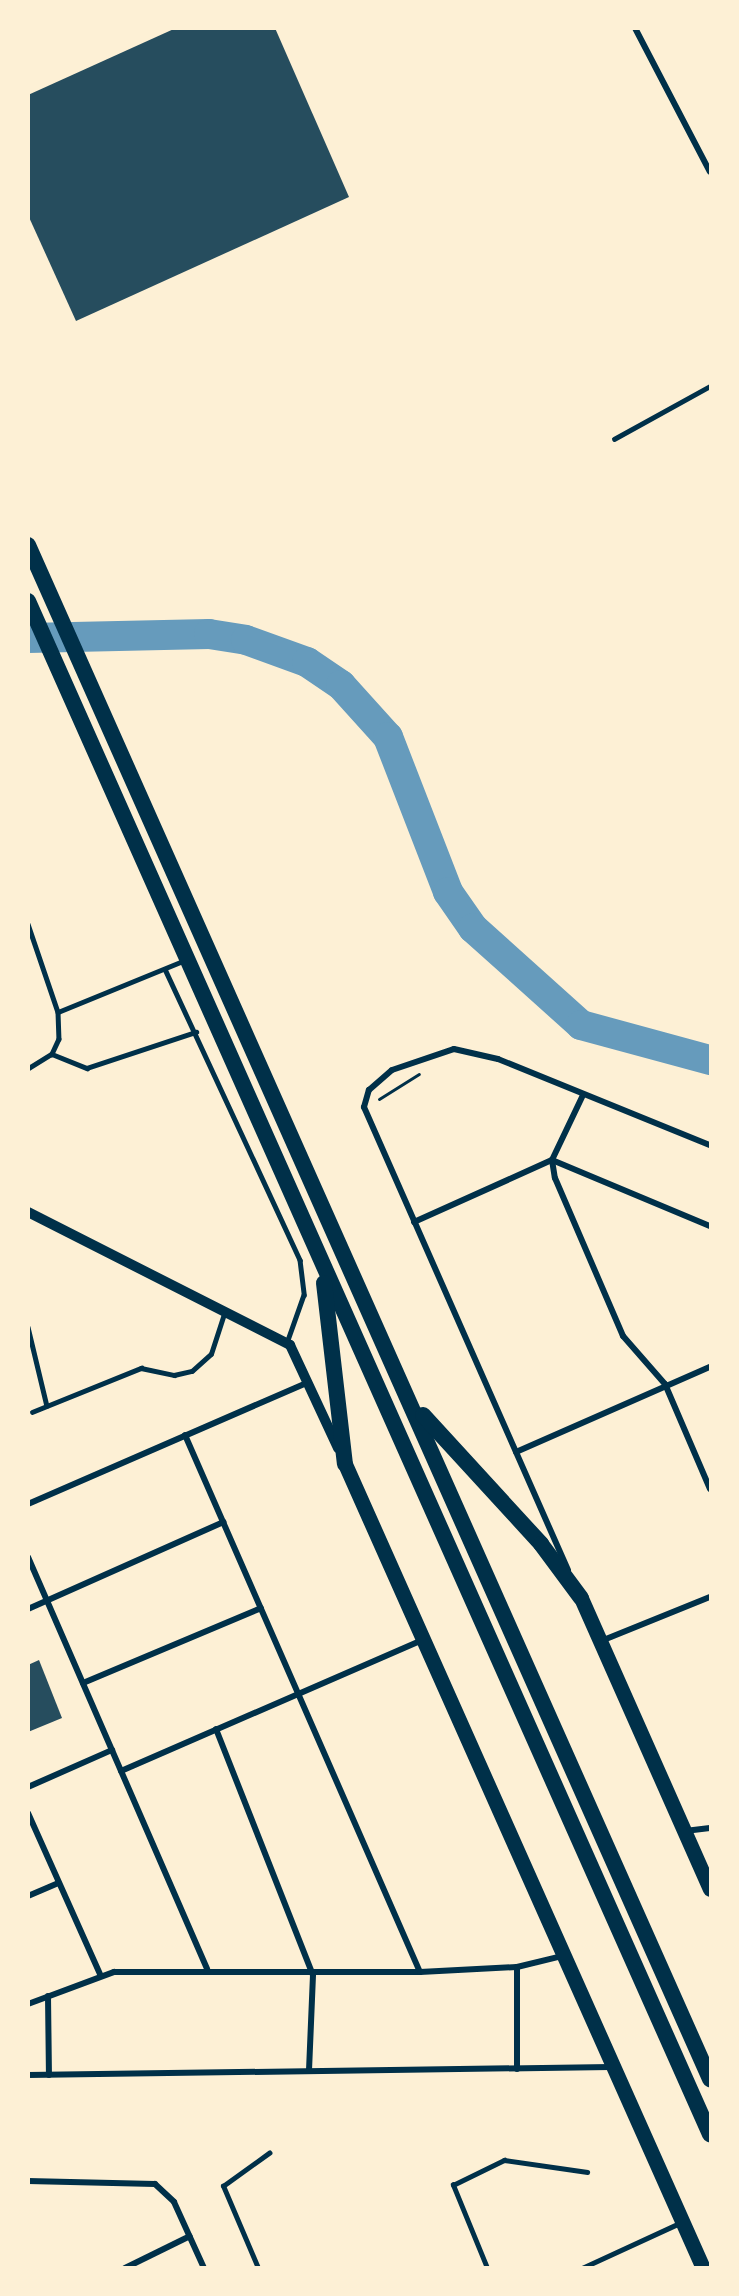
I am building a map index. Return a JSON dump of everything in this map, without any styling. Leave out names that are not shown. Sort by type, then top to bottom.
[{"type":"highway","points":[[28,545],[711,2079]]},
{"type":"highway","points":[[28,601],[711,2134]]},
{"type":"highway","points":[[318,1252],[345,1464]]},
{"type":"highway","points":[[406,1393],[455,1455],[541,1544],[581,1598]]},
{"type":"main road","points":[[345,1464],[703,2268]]},
{"type":"main road","points":[[581,1598],[711,1889]]},
{"type":"street","points":[[635,28],[711,172]]},
{"type":"street","points":[[581,1598],[364,1107],[369,1090],[392,1070],[454,1049],[498,1059],[711,1145]]},
{"type":"street","points":[[414,1222],[552,1160],[583,1095]]},
{"type":"street","points":[[552,1160],[711,1226]]},
{"type":"street","points":[[552,1160],[623,1336],[665,1384],[709,1479],[711,1489]]},
{"type":"street","points":[[28,1212],[286,1343],[309,1382],[345,1464]]},
{"type":"street","points":[[516,1452],[665,1384],[711,1367]]},
{"type":"street","points":[[28,1504],[309,1382]]},
{"type":"street","points":[[185,1435],[420,1972]]},
{"type":"street","points":[[28,1609],[223,1522]]},
{"type":"street","points":[[28,1557],[207,1970]]},
{"type":"street","points":[[600,1641],[711,1597]]},
{"type":"street","points":[[83,1683],[261,1608]]},
{"type":"street","points":[[121,1771],[422,1639]]},
{"type":"street","points":[[216,1729],[313,1975],[309,2071]]},
{"type":"street","points":[[28,1787],[112,1750]]},
{"type":"street","points":[[28,1813],[100,1974]]},
{"type":"street","points":[[685,1831],[711,1828]]},
{"type":"street","points":[[28,1896],[58,1883]]},
{"type":"street","points":[[28,2004],[100,1974],[207,1970],[313,1975],[420,1972],[517,1967],[563,1956]]},
{"type":"street","points":[[517,1967],[517,2069]]},
{"type":"street","points":[[48,1996],[49,2075]]},
{"type":"street","points":[[28,2075],[612,2067]]},
{"type":"street","points":[[28,2181],[155,2184],[171,2196],[204,2268]]},
{"type":"street","points":[[125,2268],[190,2236]]},
{"type":"lane","points":[[614,439],[711,386]]},
{"type":"lane","points":[[28,924],[58,1012],[59,1039],[52,1054],[28,1069]]},
{"type":"lane","points":[[58,1012],[187,958]]},
{"type":"lane","points":[[165,969],[300,1260],[304,1295],[286,1343]]},
{"type":"lane","points":[[52,1054],[87,1068],[196,1032]]},
{"type":"lane","points":[[32,1412],[141,1368],[174,1375],[192,1371],[211,1354],[225,1311]]},
{"type":"lane","points":[[28,1327],[47,1406]]},
{"type":"lane","points":[[258,2268],[223,2186],[269,2153]]},
{"type":"lane","points":[[487,2268],[453,2185],[504,2160],[587,2172]]},
{"type":"lane","points":[[582,2268],[682,2222]]},
{"type":"path","points":[[364,1107],[425,1070]]},
{"type":"building","points":[[176,28],[275,28],[349,197],[76,321],[28,215],[28,95]]},
{"type":"building","points":[[39,1660],[62,1718],[28,1732],[28,1665]]},
{"type":"waterway","points":[[28,638],[209,634],[246,640],[307,662],[341,685],[388,737],[448,892],[473,928],[581,1025],[710,1060]]}]
